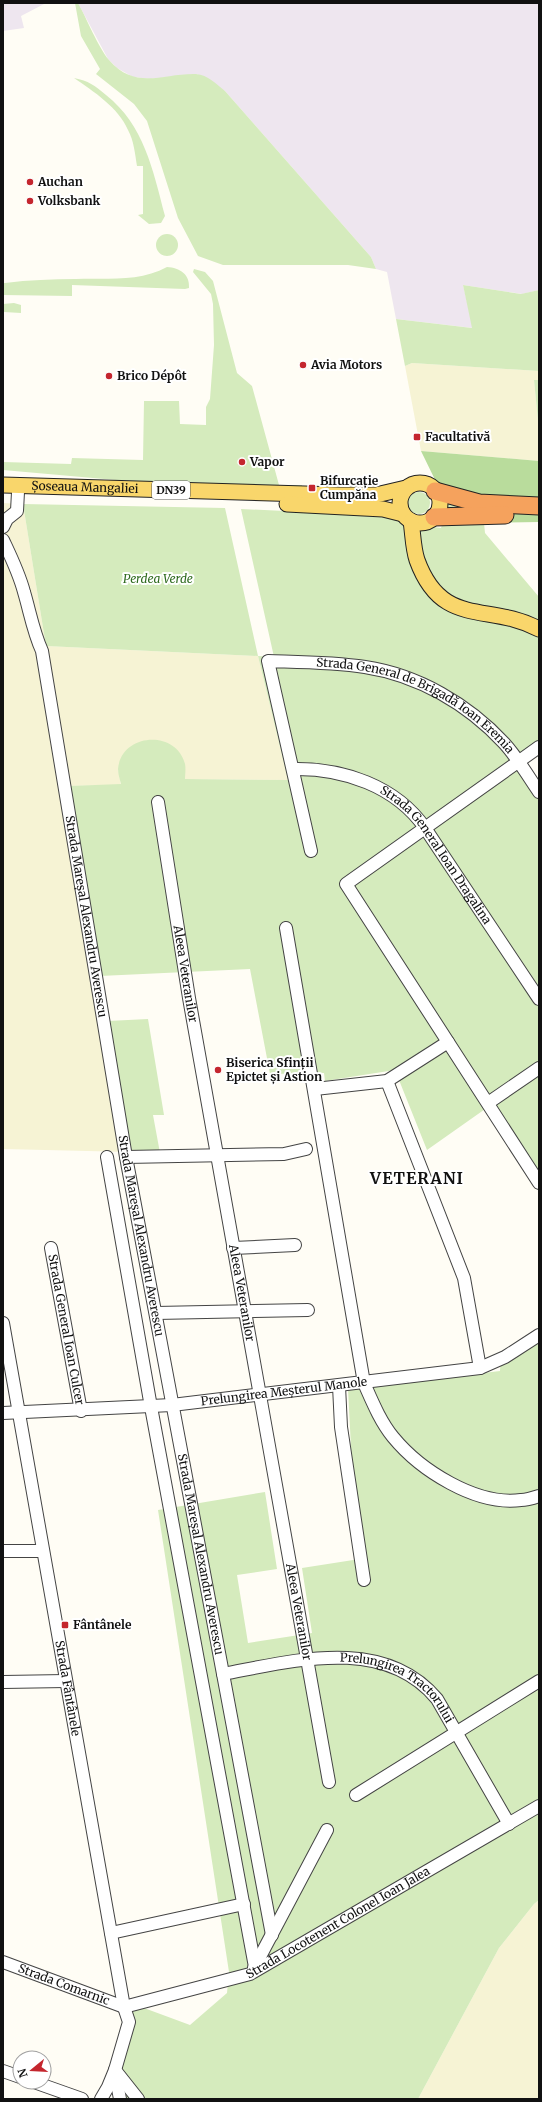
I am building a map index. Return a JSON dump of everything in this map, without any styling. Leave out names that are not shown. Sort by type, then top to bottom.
[{"type":"highway","name":"DN39","points":[[435,491],[479,503],[539,506]]},
{"type":"highway","name":"DN39","points":[[432,519],[479,515],[539,516]]},
{"type":"main road","name":"DN39","points":[[406,488],[420,483],[426,484],[435,491]]},
{"type":"main road","name":"Șoseaua Mangaliei","points":[[3,485],[339,496],[376,495],[406,488]]},
{"type":"main road","points":[[406,488],[400,498],[400,504],[407,518],[417,559],[425,579],[436,594],[452,606],[474,612],[514,619],[539,629]]},
{"type":"main road","points":[[420,566],[423,538],[439,506],[439,498],[435,491]]},
{"type":"main road","name":"Șoseaua Mangaliei","points":[[10,492],[383,509],[407,518]]},
{"type":"main road","name":"DN39","points":[[407,518],[422,523],[432,519]]},
{"type":"street","points":[[3,527],[7,519],[18,511],[10,492]]},
{"type":"street","name":"Strada Mareșal Alexandru Averescu","points":[[3,540],[14,562],[24,592],[33,631],[42,650],[126,1157],[272,1935]]},
{"type":"street","name":"Strada General de Brigadă Ioan Eremia","points":[[293,769],[268,661],[326,663],[366,667],[407,678],[449,697],[472,713],[504,743],[539,792]]},
{"type":"street","points":[[539,747],[346,884],[539,1183]]},
{"type":"street","points":[[293,769],[311,851]]},
{"type":"street","name":"Strada General Ioan Dragalina","points":[[293,769],[306,769],[334,773],[388,792],[408,807],[425,828],[539,999]]},
{"type":"street","name":"Aleea Veteranilor","points":[[158,802],[189,998],[329,1782]]},
{"type":"street","points":[[286,928],[315,1090],[364,1383],[378,1413],[393,1437],[427,1469],[462,1489],[491,1499],[520,1501],[539,1496]]},
{"type":"street","points":[[315,1090],[387,1081],[448,1042]]},
{"type":"street","points":[[488,1103],[539,1068]]},
{"type":"street","points":[[387,1081],[464,1278],[480,1368]]},
{"type":"street","points":[[126,1157],[284,1154],[306,1149]]},
{"type":"street","name":"Strada Mareșal Alexandru Averescu","points":[[107,1157],[151,1407],[244,1904],[253,1970]]},
{"type":"street","points":[[233,1248],[295,1245]]},
{"type":"street","name":"Strada General Ioan Culcer","points":[[51,1248],[81,1411]]},
{"type":"street","points":[[156,1313],[308,1310]]},
{"type":"street","name":"Strada Fântânele","points":[[3,1323],[124,2007],[130,2022],[115,2070],[101,2099]]},
{"type":"street","name":"Prelungirea Meșterul Manole","points":[[3,1414],[172,1405],[260,1396],[480,1368],[506,1357],[539,1335]]},
{"type":"street","points":[[339,1386],[341,1427],[364,1580]]},
{"type":"street","points":[[3,1552],[43,1551]]},
{"type":"street","name":"Prelungirea Tractorului","points":[[223,1674],[307,1659],[361,1658],[399,1669],[420,1682],[430,1691],[456,1732],[509,1824]]},
{"type":"street","points":[[3,1682],[66,1681]]},
{"type":"street","points":[[356,1795],[539,1681]]},
{"type":"street","name":"Strada Locotenent Colonel Ioan Jalea","points":[[124,2007],[253,1970],[539,1806]]},
{"type":"street","points":[[253,1970],[327,1830]]},
{"type":"street","points":[[111,1933],[244,1904]]},
{"type":"street","name":"Strada Comarnic","points":[[3,1962],[124,2007]]},
{"type":"street","points":[[115,2070],[120,2099]]},
{"type":"street","points":[[115,2070],[138,2099]]},
{"type":"street","points":[[52,2088],[82,2099]]},
{"type":"shaded area","points":[[3,3],[46,3],[21,16],[24,28],[3,31]]},
{"type":"shaded area","points":[[78,3],[539,3],[539,290],[522,294],[463,285],[473,328],[396,319],[387,272],[376,269],[371,257],[225,91],[197,74],[151,79],[133,77],[117,68],[108,59]]},
{"type":"shaded area","points":[[412,363],[539,371],[539,380],[534,380],[539,431],[539,461],[421,451],[405,366]]},
{"type":"shaded area","points":[[3,503],[23,504],[46,646],[258,656],[288,780],[185,779],[185,764],[118,769],[121,785],[69,786],[129,1152],[3,1149]]},
{"type":"shaded area","points":[[539,1900],[539,2099],[418,2099],[499,1948],[534,1904]]},
{"type":"green space","points":[[75,3],[78,3],[109,60],[129,75],[140,78],[150,78],[196,74],[212,80],[225,91],[371,257],[376,269],[348,265],[223,265],[198,256],[178,218],[147,121],[134,104],[96,74],[100,69],[81,36]]},
{"type":"green space","points":[[74,78],[91,84],[106,95],[130,120],[138,134],[151,165],[165,216],[161,223],[149,224],[138,215],[143,214],[143,166],[137,166],[132,139],[124,122],[112,107]]},
{"type":"green space","points":[[167,234],[175,237],[178,245],[175,253],[167,256],[159,253],[156,245],[159,237]]},
{"type":"green space","points":[[167,267],[180,270],[186,275],[189,288],[72,285],[72,296],[3,295],[3,283],[49,279],[135,277],[157,272]]},
{"type":"green space","points":[[194,269],[205,272],[213,281],[237,373],[252,386],[279,485],[302,485],[302,488],[138,482],[3,470],[3,462],[71,464],[72,458],[143,460],[144,401],[179,401],[180,424],[206,425],[206,407],[210,399],[214,345],[213,304],[211,294],[193,272]]},
{"type":"green space","points":[[463,285],[521,294],[539,290],[539,371],[412,363],[405,366],[396,319],[472,328]]},
{"type":"green space","points":[[14,303],[21,305],[21,313],[4,312],[3,364],[3,304]]},
{"type":"green space","points":[[534,380],[539,380],[539,431]]},
{"type":"green space","points":[[421,451],[539,461],[539,522],[484,523],[480,496],[440,490]]},
{"type":"green space","points":[[440,490],[484,523],[485,533],[539,597],[539,751],[526,762],[539,781],[539,1186],[488,1107],[427,1150],[395,1070],[325,1081],[324,1073],[270,1074],[250,969],[100,976],[69,786],[121,784],[118,769],[121,757],[128,748],[138,742],[149,740],[161,741],[171,745],[180,753],[185,764],[185,779],[288,780],[258,656],[274,657],[241,509],[387,516],[405,523],[441,528],[447,509]]},
{"type":"green space","points":[[419,492],[423,493],[429,499],[429,507],[423,513],[419,514],[415,513],[409,507],[408,503],[409,499],[415,493]]},
{"type":"green space","name":"Perdea Verde","points":[[23,504],[225,508],[258,656],[46,646]]},
{"type":"green space","points":[[148,1019],[164,1115],[153,1115],[160,1153],[129,1152],[108,1021]]},
{"type":"green space","points":[[539,1330],[539,1900],[534,1904],[499,1948],[418,2099],[115,2099],[129,2009],[144,2008],[190,2025],[227,1993],[229,1972],[158,1510],[265,1492],[277,1569],[237,1575],[248,1643],[312,1633],[302,1568],[366,1558],[352,1467],[348,1389],[500,1371],[501,1354]]},
{"type":"place","name":"Auchan","points":[[30,182]]},
{"type":"place","name":"Volksbank","points":[[30,201]]},
{"type":"place","name":"Avia Motors","points":[[303,365]]},
{"type":"place","name":"Brico Dépôt","points":[[109,376]]},
{"type":"place","name":"Facultativă","points":[[417,437]]},
{"type":"place","name":"Vapor","points":[[242,462]]},
{"type":"place","name":"Bifurcație Cumpăna","points":[[312,488]]},
{"type":"place","name":"Biserica Sfinții Epictet și Astion","points":[[218,1070]]},
{"type":"place","name":"Fântânele","points":[[65,1625]]},
{"type":"district","name":"VETERANI","points":[[417,1178]]}]
